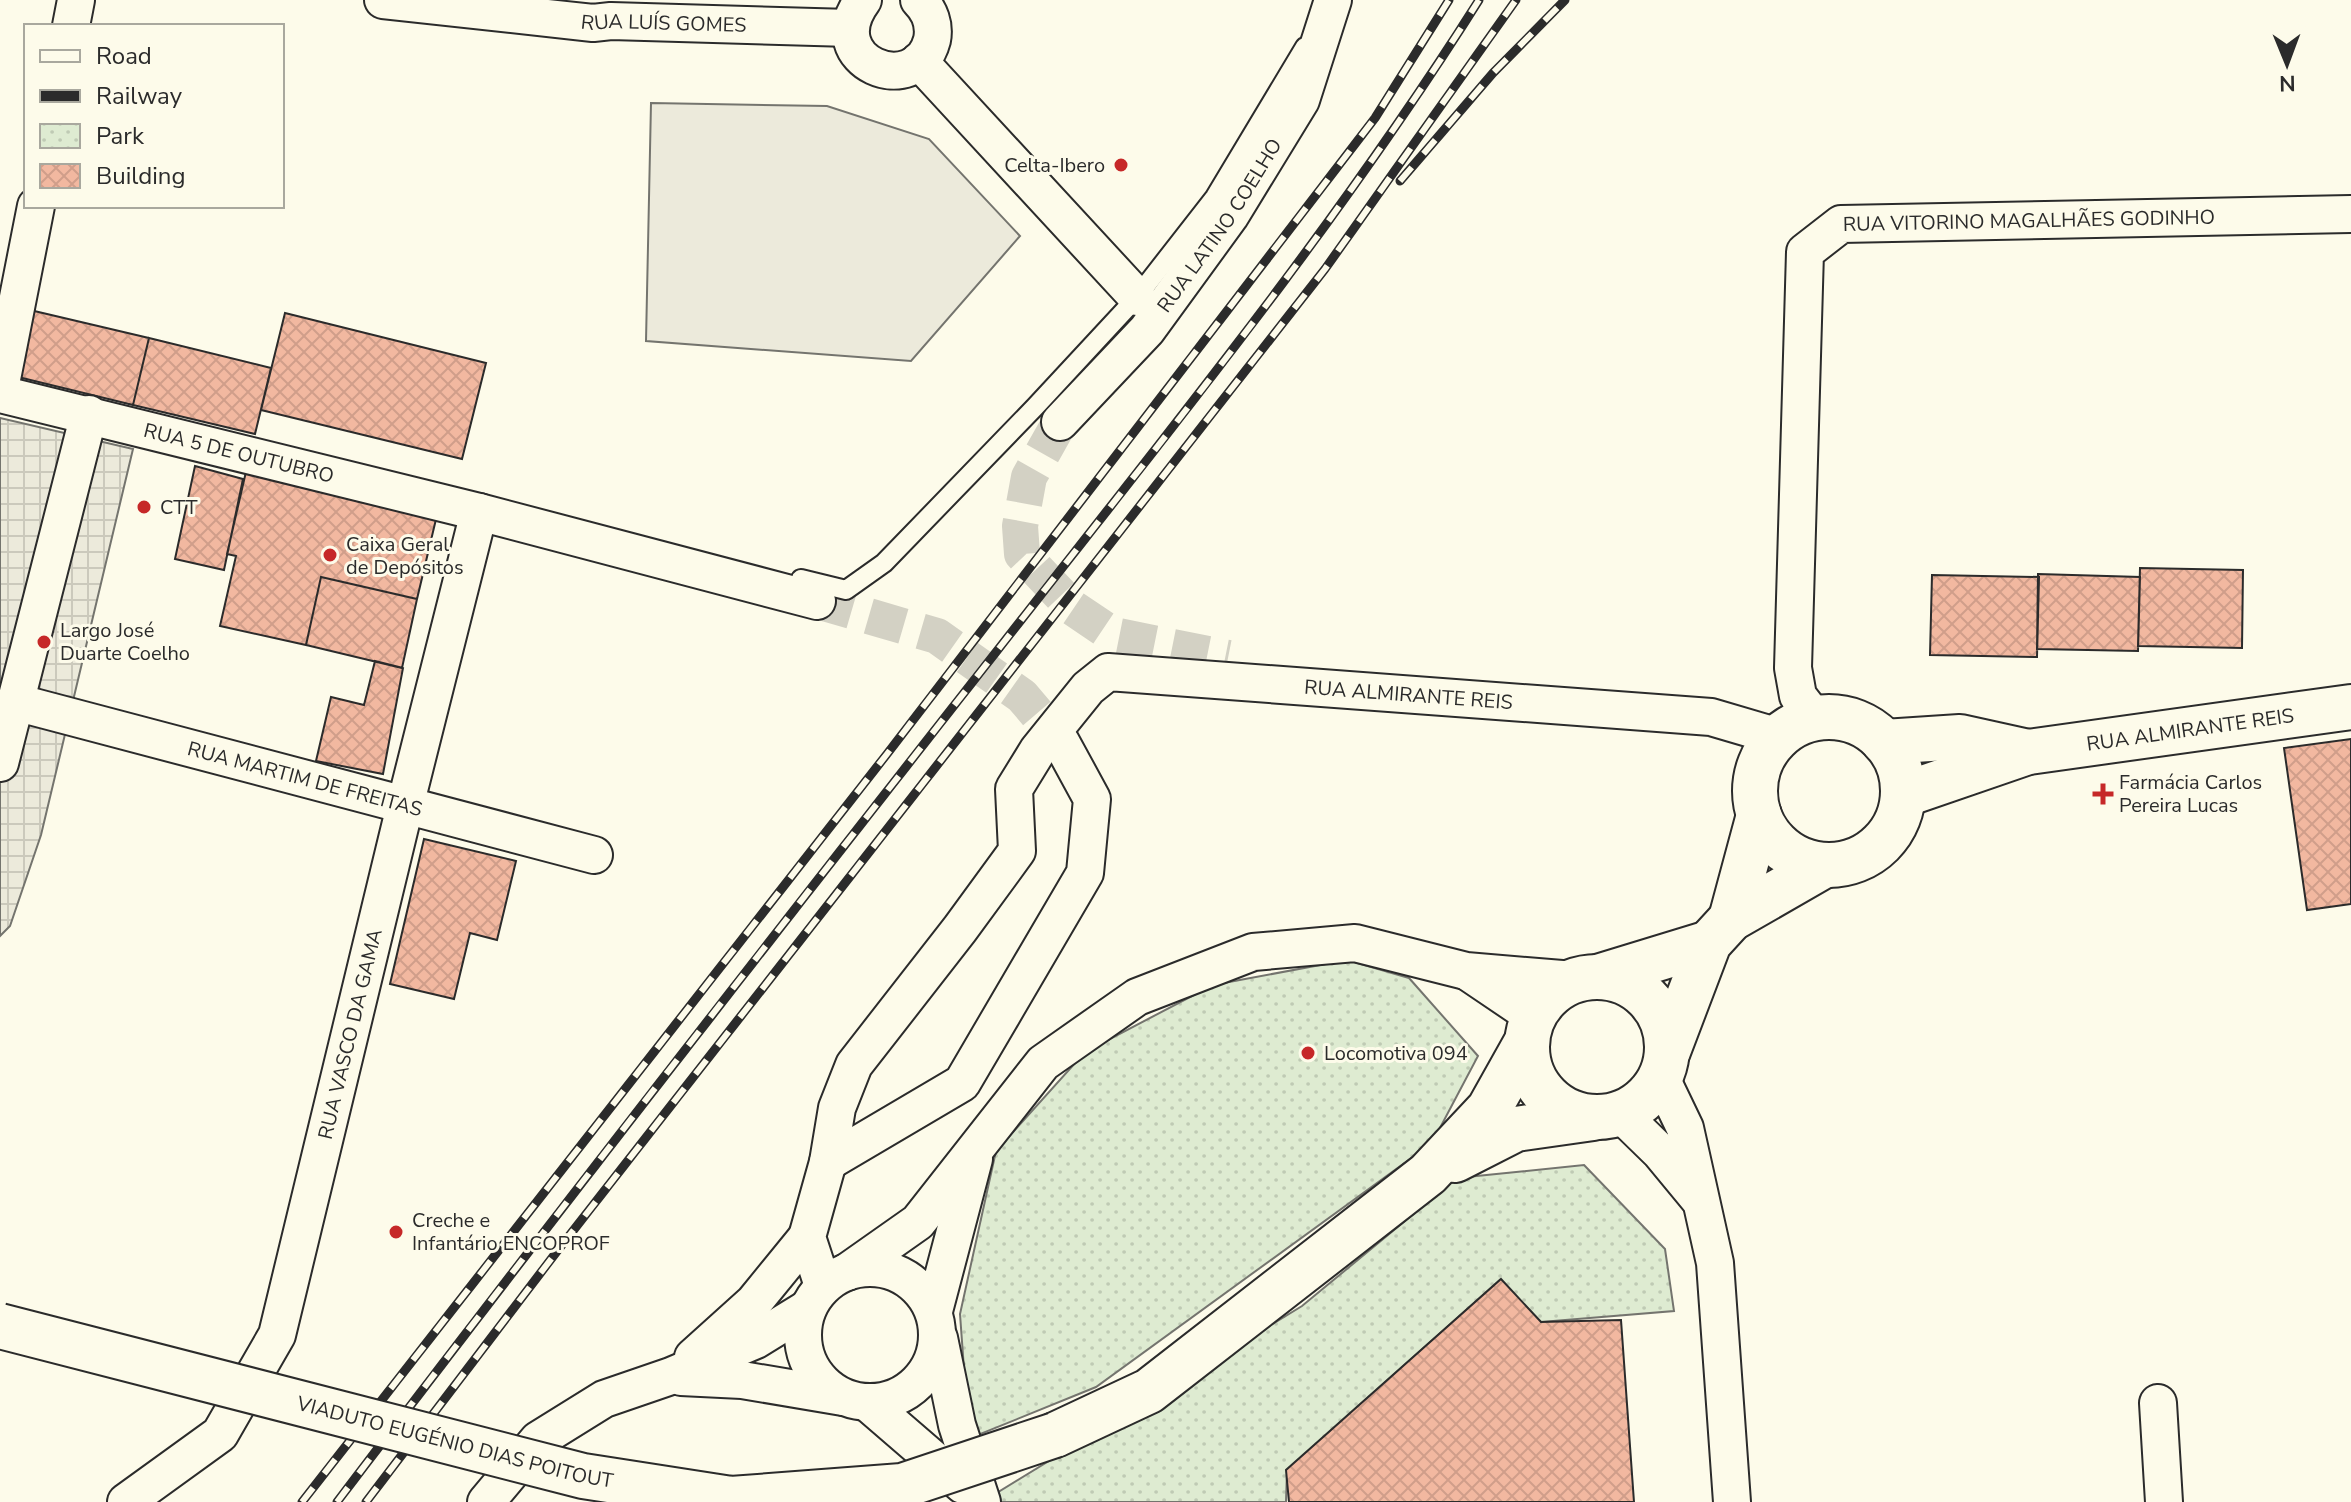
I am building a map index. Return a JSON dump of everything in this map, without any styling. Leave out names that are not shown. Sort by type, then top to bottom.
[{"type":"main road","name":"RUA ALMIRANTE REIS","points":[[2028,752],[2351,707]]},
{"type":"main road","points":[[1840,718],[1864,726],[1884,742],[1895,758],[1903,795],[1898,818],[1878,846],[1848,863],[1825,865],[1803,861],[1784,850],[1769,835],[1759,815],[1755,794],[1757,773],[1765,753],[1797,728],[1840,718]]},
{"type":"main road","points":[[1884,742],[1960,737],[2028,752]]},
{"type":"main road","points":[[1903,795],[2028,752]]},
{"type":"main road","points":[[1428,1174],[1516,1129],[1607,1116],[1644,1100],[1665,1064],[1720,931],[1759,815]]},
{"type":"main road","points":[[1428,1174],[1489,1109],[1549,994],[1720,931],[1825,865]]},
{"type":"main road","points":[[1587,978],[1628,983],[1650,999],[1665,1023],[1665,1064]]},
{"type":"main road","points":[[1529,1030],[1530,1070],[1544,1094],[1566,1111],[1607,1116]]},
{"type":"main road","name":"VIADUTO EUGÉNIO DIAS POITOUT","points":[[0,1326],[583,1476],[731,1499],[902,1486],[1055,1435],[1149,1391],[1428,1174]]},
{"type":"street","points":[[71,24],[76,0]]},
{"type":"street","name":"RUA LUÍS GOMES","points":[[387,0],[593,23],[857,14]]},
{"type":"street","points":[[857,14],[852,44],[861,58],[874,68],[890,71],[905,69],[919,61],[930,48],[934,32],[931,17],[919,0]]},
{"type":"street","name":"RUA LATINO COELHO","points":[[1060,422],[1147,330],[1230,216],[1301,100],[1333,0]]},
{"type":"street","points":[[919,61],[1137,297]]},
{"type":"street","points":[[0,391],[36,208]]},
{"type":"street","name":"RUA VITORINO MAGALHÃES GODINHO","points":[[1797,728],[1798,696],[1793,668],[1805,252],[1841,224],[2351,214]]},
{"type":"street","name":"RUA 5 DE OUTUBRO","points":[[0,391],[479,512],[832,596]]},
{"type":"street","points":[[0,763],[89,414]]},
{"type":"street","name":"RUA VASCO DA GAMA","points":[[126,1502],[220,1434],[277,1335],[479,512]]},
{"type":"street","name":"RUA ALMIRANTE REIS","points":[[1228,658],[1625,690],[1711,717]]},
{"type":"street","name":"RUA ALMIRANTE REIS","points":[[828,1162],[837,1108],[854,1065],[1017,851],[1014,789],[1038,750],[1088,688],[1108,672],[1711,717],[1797,728]]},
{"type":"street","name":"RUA MARTIM DE FREITAS","points":[[15,702],[594,855]]},
{"type":"street","points":[[671,1376],[754,1302],[807,1237],[828,1162],[962,1083],[1085,873],[1092,799],[1061,742]]},
{"type":"street","points":[[486,1502],[538,1440],[604,1399],[671,1376],[756,1340],[918,1222],[1043,1063],[1137,997],[1253,952],[1355,943],[1466,971],[1587,978]]},
{"type":"street","points":[[1466,971],[1529,1030]]},
{"type":"street","points":[[1665,1064],[1685,1128],[1715,1263],[1732,1502]]},
{"type":"street","points":[[1607,1116],[1660,1152],[1703,1204]]},
{"type":"street","points":[[671,1376],[742,1380],[856,1400],[894,1399],[917,1384],[933,1363],[936,1324],[979,1142]]},
{"type":"street","points":[[807,1237],[826,1289]]},
{"type":"street","points":[[872,1267],[898,1274],[920,1289],[936,1324],[957,1425],[982,1502],[899,1432],[856,1400],[821,1382],[807,1359],[803,1333],[826,1289],[872,1267]]},
{"type":"street","points":[[2158,1403],[2164,1502]]},
{"type":"lane","name":"RUA LATINO COELHO","points":[[832,596],[884,563],[1137,297],[1215,197],[1333,0]]},
{"type":"green space","points":[[1347,960],[1409,978],[1478,1056],[1432,1143],[1096,1387],[978,1435],[965,1383],[960,1314],[996,1151],[1085,1052],[1213,985]]},
{"type":"green space","points":[[1584,1165],[1665,1249],[1674,1311],[1541,1322],[1500,1280],[1287,1470],[1286,1502],[982,1502],[1302,1306],[1457,1178]]},
{"type":"shaded area","points":[[651,103],[827,106],[929,139],[1020,236],[911,361],[646,341]]},
{"type":"shaded area","name":"Largo José Duarte Coelho","points":[[0,418],[133,449],[41,835],[10,926],[0,936]]},
{"type":"building","points":[[30,310],[149,338],[133,405],[14,376]]},
{"type":"building","points":[[285,313],[486,363],[462,459],[261,410]]},
{"type":"building","points":[[149,338],[271,368],[255,434],[133,405]]},
{"type":"building","name":"Caixa Geral de Depósitos","points":[[248,463],[437,515],[417,599],[321,577],[306,645],[220,626],[236,556],[227,554]]},
{"type":"building","points":[[195,466],[243,479],[224,570],[175,559]]},
{"type":"building","points":[[2140,568],[2243,570],[2242,648],[2138,646]]},
{"type":"building","points":[[2038,574],[2140,577],[2138,651],[2037,649]]},
{"type":"building","points":[[1932,575],[2039,577],[2037,657],[1930,655]]},
{"type":"building","points":[[321,577],[417,599],[402,668],[306,645]]},
{"type":"building","points":[[375,661],[403,668],[383,774],[316,761],[331,697],[364,705]]},
{"type":"building","points":[[2351,739],[2351,904],[2307,910],[2284,748]]},
{"type":"building","points":[[424,839],[516,861],[497,940],[470,933],[454,999],[390,984]]},
{"type":"building","points":[[1501,1279],[1541,1322],[1621,1320],[1634,1502],[1289,1502],[1286,1470]]},
{"type":"tunnel","points":[[1060,422],[1029,477],[1020,526],[1022,554],[1073,608],[1113,635],[1228,658]]},
{"type":"tunnel","points":[[817,601],[937,636],[1022,696],[1061,742]]},
{"type":"railway","points":[[302,1502],[887,754],[1375,118],[1449,0]]},
{"type":"railway","points":[[337,1502],[667,1073],[1248,330],[1367,167],[1479,0]]},
{"type":"railway","points":[[366,1502],[558,1250],[1325,269],[1516,0]]},
{"type":"railway","points":[[1400,181],[1493,73],[1565,0]]},
{"type":"place","name":"Celta-Ibero","points":[[1121,165]]},
{"type":"place","name":"CTT","points":[[144,507]]},
{"type":"place","name":"Caixa Geral de Depósitos","points":[[330,555]]},
{"type":"place","name":"Largo José Duarte Coelho","points":[[44,642]]},
{"type":"place","name":"Farmácia Carlos Pereira Lucas","points":[[2103,794]]},
{"type":"place","name":"Locomotiva 094","points":[[1308,1053]]},
{"type":"place","name":"Creche e Infantário ENCOPROF","points":[[396,1232]]}]
